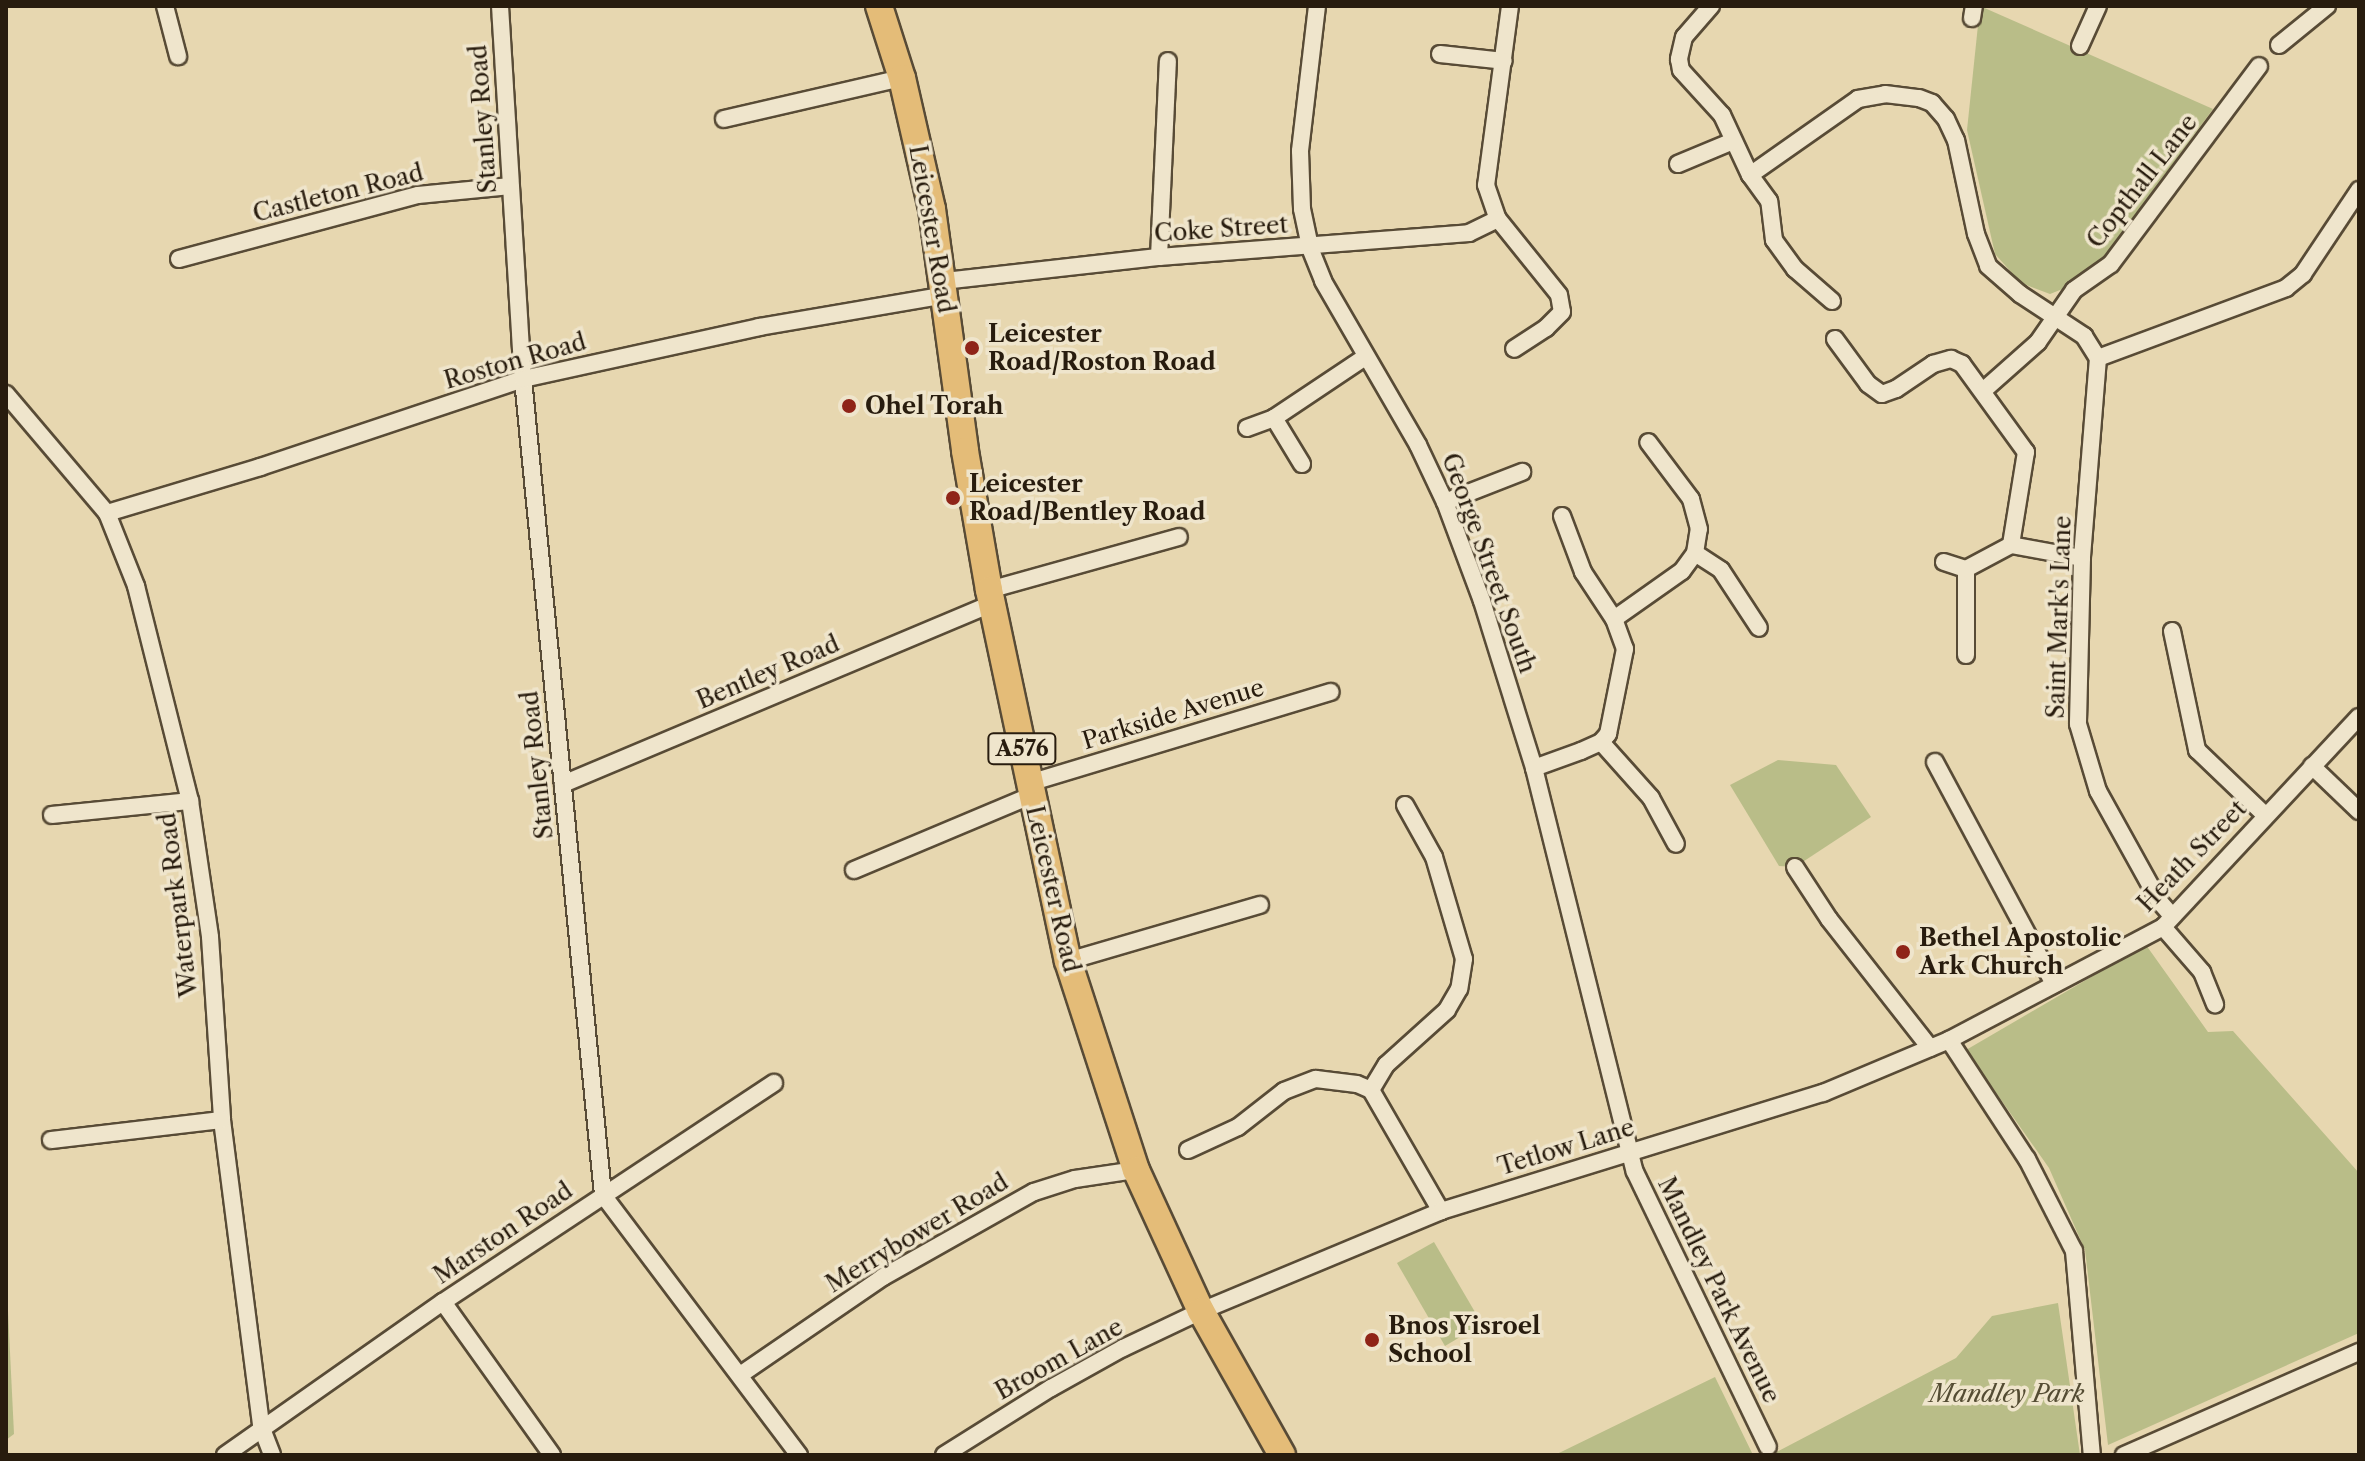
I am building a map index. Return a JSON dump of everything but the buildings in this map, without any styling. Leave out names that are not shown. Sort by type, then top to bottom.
[{"type":"main road","name":"Leicester Road","points":[[879,6],[902,78],[945,288],[965,451],[990,597],[1068,961],[1136,1170],[1201,1311],[1282,1455]]},
{"type":"street","points":[[165,6],[178,56]]},
{"type":"street","name":"Stanley Road","points":[[500,6],[523,379],[603,1195]]},
{"type":"street","name":"George Street South","points":[[1317,6],[1300,151],[1302,209],[1310,248],[1323,281],[1418,445],[1445,502],[1482,601],[1534,768],[1630,1153]]},
{"type":"street","points":[[1510,6],[1486,185],[1498,219],[1559,295],[1562,312],[1546,328],[1514,349]]},
{"type":"street","points":[[1711,6],[1684,37],[1679,59],[1685,78],[1722,115],[1750,175],[1769,201],[1774,240],[1795,269],[1832,301]]},
{"type":"street","points":[[2080,46],[2098,6]]},
{"type":"street","points":[[2279,45],[2327,6]]},
{"type":"street","points":[[1440,54],[1504,61]]},
{"type":"street","points":[[1159,257],[1168,61]]},
{"type":"street","name":"Copthall Lane","points":[[1984,390],[2038,342],[2074,290],[2111,264],[2259,66]]},
{"type":"street","points":[[724,119],[902,78]]},
{"type":"street","points":[[1750,175],[1858,99],[1885,94],[1919,98],[1932,103],[1946,119],[1956,140],[1982,255],[2002,280],[2084,336],[2098,358],[2286,288],[2303,274],[2359,190]]},
{"type":"street","points":[[1678,164],[1733,141]]},
{"type":"street","name":"Castleton Road","points":[[179,259],[418,195],[511,186]]},
{"type":"street","name":"Coke Street","points":[[945,288],[1159,257],[1310,248],[1469,233],[1498,219]]},
{"type":"street","name":"Roston Road","points":[[107,513],[260,467],[523,379],[945,288]]},
{"type":"street","points":[[1835,339],[1868,384],[1882,394],[1896,389],[1933,364],[1951,359],[1962,364],[1984,390],[2026,452],[2011,545]]},
{"type":"street","points":[[1247,428],[1274,418],[1365,357]]},
{"type":"street","name":"Saint Mark's Lane","points":[[2098,358],[2082,558],[2078,724],[2098,791],[2159,901],[2167,922],[2202,972],[2215,1005]]},
{"type":"street","name":"Waterpark Road","points":[[6,394],[107,513],[136,586],[190,801],[210,937],[222,1120],[261,1426],[272,1455]]},
{"type":"street","points":[[1274,418],[1302,464]]},
{"type":"street","points":[[1614,619],[1682,571],[1695,553],[1699,529],[1691,499],[1648,442]]},
{"type":"street","points":[[1445,502],[1522,472]]},
{"type":"street","points":[[1534,768],[1601,742],[1612,723],[1625,649],[1614,619],[1583,572],[1562,516]]},
{"type":"street","name":"Bentley Road","points":[[563,784],[990,597],[1179,537]]},
{"type":"street","points":[[1944,562],[1966,569],[2011,545],[2082,558]]},
{"type":"street","points":[[1695,553],[1721,570],[1759,628]]},
{"type":"street","points":[[1966,569],[1966,655]]},
{"type":"street","points":[[2172,631],[2197,750],[2265,815]]},
{"type":"street","name":"Parkside Avenue","points":[[854,870],[1030,789],[1331,692]]},
{"type":"street","name":"Heath Street","points":[[1949,1040],[2167,922],[2359,717]]},
{"type":"street","points":[[1601,742],[1651,798],[1676,844]]},
{"type":"street","points":[[1935,762],[2054,984]]},
{"type":"street","points":[[2312,766],[2359,811]]},
{"type":"street","points":[[52,815],[190,801]]},
{"type":"street","points":[[1371,1090],[1386,1065],[1447,1010],[1459,989],[1464,959],[1434,857],[1405,805]]},
{"type":"street","points":[[1795,867],[1829,919],[1930,1048]]},
{"type":"street","points":[[1068,961],[1260,905]]},
{"type":"street","points":[[1949,1040],[2027,1159],[2074,1251],[2092,1455]]},
{"type":"street","name":"Tetlow Lane","points":[[1201,1311],[1441,1211],[1823,1093],[1949,1040]]},
{"type":"street","points":[[1188,1150],[1238,1127],[1284,1091],[1316,1079],[1357,1084],[1371,1090],[1441,1211]]},
{"type":"street","name":"Marston Road","points":[[225,1455],[261,1426],[443,1302],[774,1083]]},
{"type":"street","points":[[51,1140],[222,1120]]},
{"type":"street","name":"Mandley Park Avenue","points":[[1630,1153],[1768,1447]]},
{"type":"street","name":"Merrybower Road","points":[[740,1375],[883,1277],[1034,1192],[1075,1179],[1136,1170]]},
{"type":"street","points":[[603,1195],[799,1455]]},
{"type":"street","points":[[443,1302],[552,1455]]},
{"type":"street","name":"Broom Lane","points":[[944,1455],[1051,1388],[1201,1311]]},
{"type":"street","points":[[2124,1455],[2359,1352]]},
{"type":"green space","points":[[1980,6],[2213,109],[2104,257],[2070,286],[2050,294],[2021,283],[1995,254],[1967,130]]},
{"type":"green space","points":[[1778,760],[1836,765],[1871,817],[1795,867],[1779,866],[1730,785]]},
{"type":"green space","points":[[2146,945],[2208,1032],[2233,1031],[2359,1173],[2359,1333],[2108,1445],[2085,1250],[2049,1168],[1966,1050]]},
{"type":"green space","points":[[1434,1242],[1482,1324],[1445,1346],[1397,1263]]},
{"type":"green space","points":[[6,1270],[14,1434],[6,1440]]},
{"type":"green space","name":"Mandley Park","points":[[2058,1303],[2080,1455],[1771,1455],[1956,1358],[1992,1316]]},
{"type":"green space","points":[[1715,1377],[1753,1455],[1554,1455],[1561,1452]]},
{"type":"place","name":"Leicester Road/Roston Road","points":[[972,348]]},
{"type":"place","name":"Ohel Torah","points":[[849,406]]},
{"type":"place","name":"Leicester Road/Bentley Road","points":[[953,498]]},
{"type":"place","name":"Bethel Apostolic Ark Church","points":[[1903,952]]},
{"type":"place","name":"Bnos Yisroel School","points":[[1372,1340]]}]
